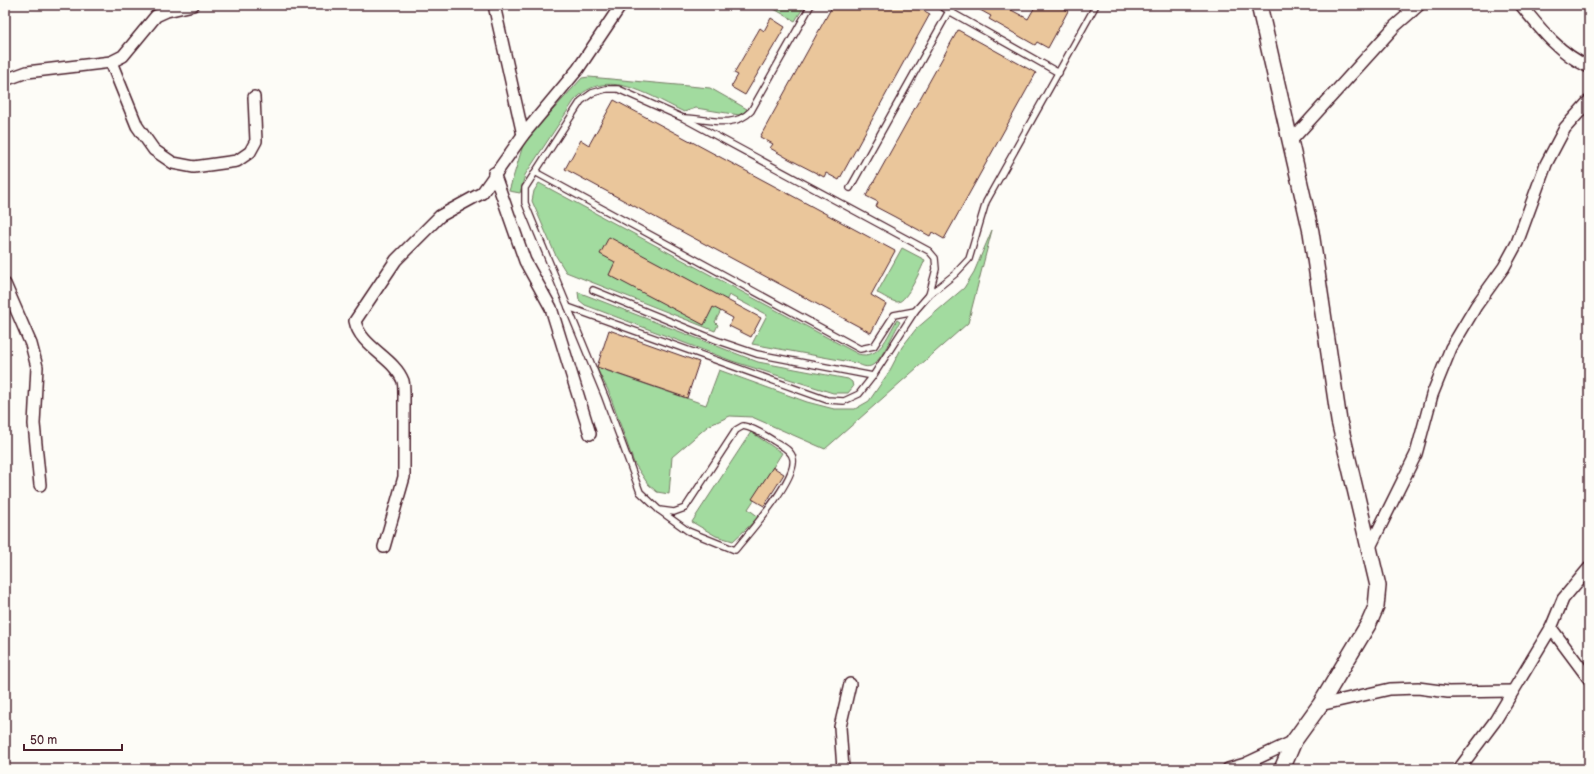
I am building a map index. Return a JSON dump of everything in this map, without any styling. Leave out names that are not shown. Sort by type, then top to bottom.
[{"type":"street","points":[[5,80],[27,72],[111,62],[123,56],[156,16],[166,11],[193,5]]},
{"type":"street","points":[[494,5],[523,135]]},
{"type":"street","points":[[384,547],[404,477],[404,394],[402,380],[394,368],[361,336],[355,321],[396,260],[440,216],[482,193],[494,173],[523,135],[578,69],[621,5]]},
{"type":"street","points":[[1260,5],[1311,232],[1339,421],[1378,586],[1376,607],[1369,623],[1320,705],[1294,741],[1282,769]]},
{"type":"street","points":[[1521,5],[1554,44],[1573,60],[1589,67]]},
{"type":"street","points":[[1290,142],[1411,7]]},
{"type":"street","points":[[111,62],[138,126],[154,150],[173,163],[202,166],[237,161],[250,152],[256,141],[254,97]]},
{"type":"street","points":[[1370,547],[1416,454],[1432,395],[1451,348],[1476,306],[1504,267],[1517,243],[1546,164],[1565,128],[1589,101]]},
{"type":"street","points":[[494,173],[525,261],[551,308],[590,434]]},
{"type":"street","points":[[5,284],[31,344],[37,367],[34,424],[40,485]]},
{"type":"street","points":[[1459,769],[1495,721],[1551,628],[1563,599],[1589,568]]},
{"type":"street","points":[[1551,628],[1589,679]]},
{"type":"street","points":[[844,769],[840,727],[850,684]]},
{"type":"street","points":[[1320,705],[1390,690],[1418,688],[1448,692],[1512,691]]},
{"type":"street","points":[[1228,769],[1244,766],[1294,741]]},
{"type":"lane","points":[[683,118],[731,123],[744,119],[751,112],[811,5]]},
{"type":"lane","points":[[939,5],[1059,73]]},
{"type":"lane","points":[[568,307],[826,400],[844,401],[859,394],[873,376],[915,311],[929,295],[969,259],[986,202],[1096,5]]},
{"type":"lane","points":[[850,188],[949,10]]},
{"type":"lane","points":[[659,510],[674,512],[685,508],[736,430],[743,426],[752,428],[786,448],[793,458],[793,470],[766,514],[735,550],[688,531],[659,510],[640,492],[605,397],[525,203],[525,188],[581,101],[592,93],[618,89],[683,118],[929,251],[936,258],[936,269],[929,295]]},
{"type":"lane","points":[[535,172],[860,349],[874,346],[894,315],[915,311]]},
{"type":"lane","points":[[593,290],[716,340],[757,354],[873,376]]},
{"type":"green space","points":[[805,5],[795,21],[769,6]]},
{"type":"green space","points":[[589,77],[710,88],[747,109],[739,115],[696,108],[684,112],[657,98],[628,87],[614,84],[600,85],[587,90],[574,101],[525,175],[520,193],[509,191],[524,142],[582,78]]},
{"type":"green space","points":[[539,183],[858,354],[866,355],[877,350],[886,339],[897,320],[900,322],[879,359],[871,366],[867,367],[856,363],[752,344],[767,315],[729,295],[715,322],[718,325],[715,331],[566,272],[556,256],[532,201],[534,191]]},
{"type":"green space","points":[[992,230],[968,323],[825,449],[752,417],[730,416],[708,426],[672,457],[669,494],[657,492],[648,484],[634,463],[608,390],[596,367],[706,405],[719,370],[807,402],[834,409],[855,409],[869,401],[889,372],[902,347],[916,329],[964,288],[974,272]]},
{"type":"green space","points":[[902,248],[925,260],[909,291],[902,300],[898,302],[877,293]]},
{"type":"green space","points":[[578,292],[758,362],[848,379],[852,382],[853,387],[848,393],[833,393],[732,361],[585,305],[579,300]]},
{"type":"green space","points":[[751,432],[782,453],[748,509],[759,517],[733,541],[716,536],[692,522]]},
{"type":"building","points":[[833,5],[913,5],[930,14],[839,180],[826,173],[824,177],[789,159],[770,148],[773,144],[760,137]]},
{"type":"building","points":[[971,5],[1002,5],[1028,19],[1036,5],[1058,5],[1068,11],[1048,48],[1037,42],[1035,45],[989,19],[991,16]]},
{"type":"building","points":[[771,18],[785,27],[745,95],[731,87],[738,75],[734,73],[760,28],[764,31]]},
{"type":"building","points":[[958,30],[1036,73],[944,239],[932,232],[930,236],[876,207],[878,202],[866,196]]},
{"type":"building","points":[[614,100],[895,251],[871,295],[886,304],[871,333],[565,169],[581,140],[589,145]]},
{"type":"building","points":[[609,237],[761,318],[751,337],[729,326],[733,318],[713,307],[704,325],[609,275],[615,262],[600,254]]},
{"type":"building","points":[[609,330],[699,362],[687,398],[597,367]]},
{"type":"building","points":[[773,467],[784,474],[764,506],[752,499]]}]
